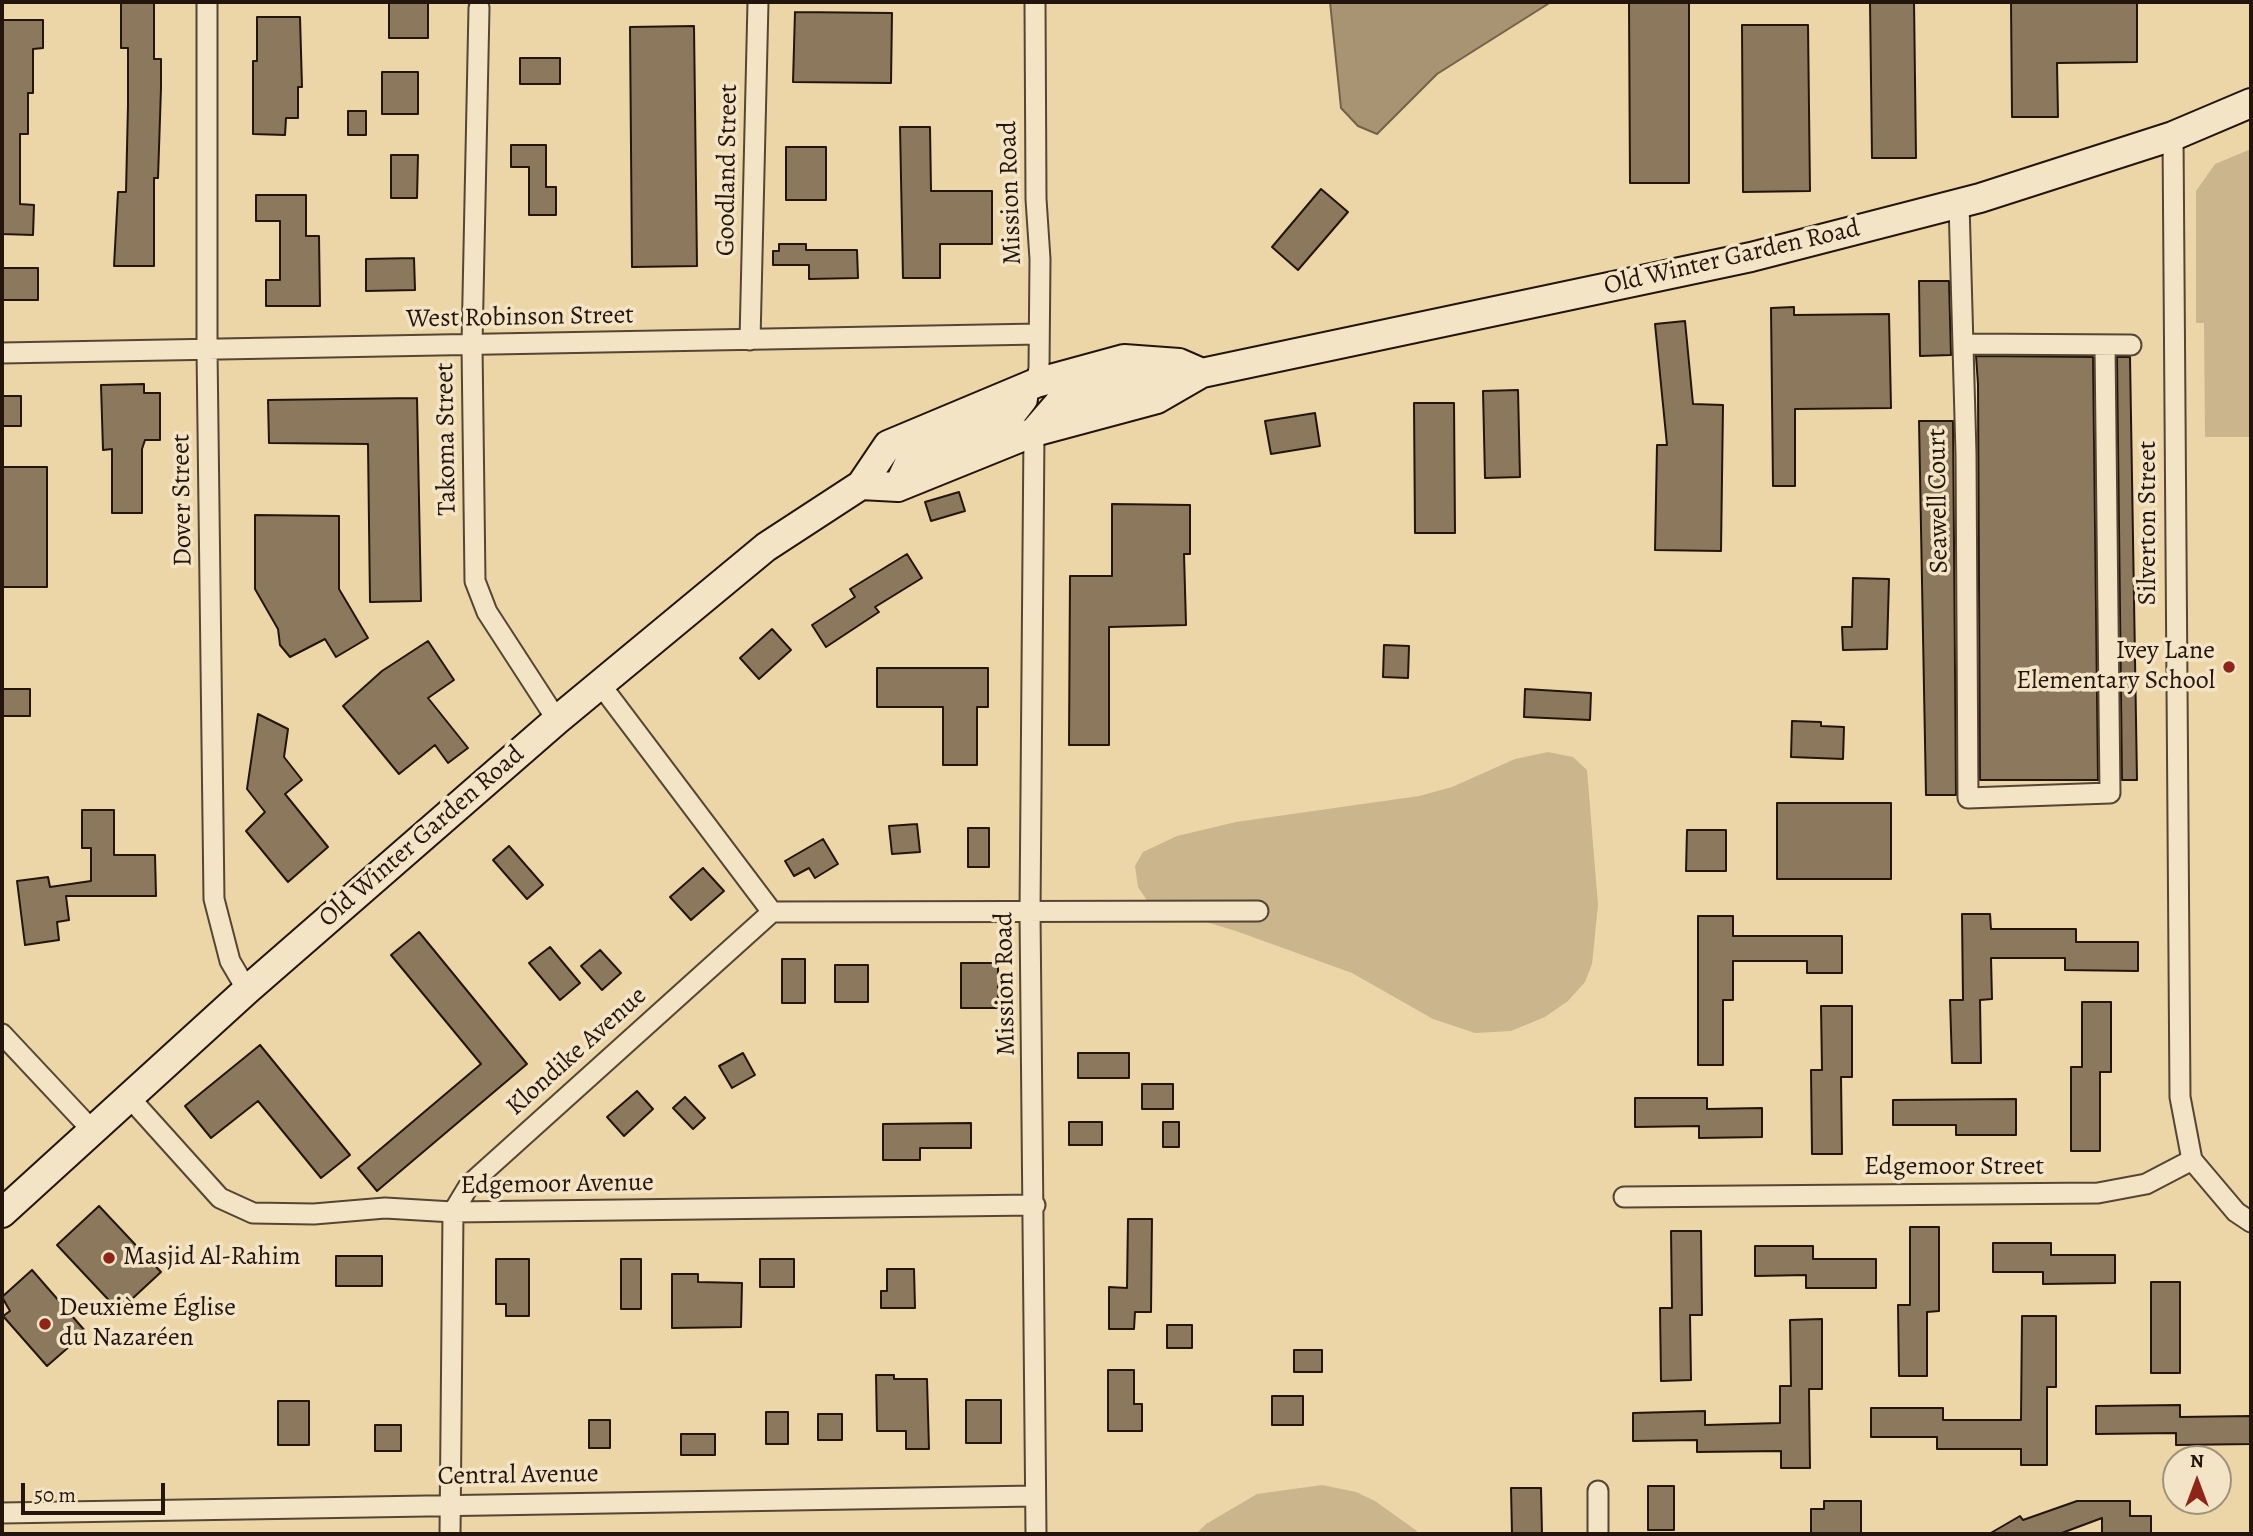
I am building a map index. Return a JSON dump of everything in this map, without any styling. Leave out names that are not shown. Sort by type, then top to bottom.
[{"type":"main road","name":"Old Winter Garden Road","points":[[2,1213],[91,1129],[247,990],[556,720],[766,547],[861,485],[888,445],[1035,383],[1124,359],[1190,368],[1751,257],[1959,203],[2172,136],[2251,103]]},
{"type":"main road","name":"Old Winter Garden Road","points":[[861,485],[898,487],[1034,432],[1157,399],[1190,368]]},
{"type":"main road","points":[[898,487],[910,461],[1013,412],[1035,383]]},
{"type":"street","name":"Dover Street","points":[[207,2],[207,350],[214,899],[230,961],[247,990]]},
{"type":"street","name":"Goodland Street","points":[[750,340],[758,2]]},
{"type":"street","name":"Mission Road","points":[[1035,2],[1039,334],[1035,383]]},
{"type":"street","name":"Takoma Street","points":[[479,8],[472,345],[475,581],[487,612],[556,720]]},
{"type":"street","name":"Silverton Street","points":[[2172,136],[2180,1097],[2192,1160]]},
{"type":"street","name":"Seawell Court","points":[[1959,203],[1968,798],[2110,793],[2105,345]]},
{"type":"street","name":"West Robinson Street","points":[[2,353],[1039,334]]},
{"type":"street","points":[[1963,344],[2132,345]]},
{"type":"street","name":"Mission Road","points":[[1034,432],[1030,912],[1035,1205],[1036,1534]]},
{"type":"street","points":[[600,684],[772,912],[1258,911]]},
{"type":"street","name":"Klondike Avenue","points":[[453,1212],[470,1184],[772,912]]},
{"type":"street","points":[[2,1034],[91,1129]]},
{"type":"street","name":"Edgemoor Avenue","points":[[129,1097],[220,1198],[253,1213],[314,1214],[385,1208],[453,1212],[1035,1205]]},
{"type":"street","name":"Edgemoor Street","points":[[1624,1197],[2098,1193],[2146,1184],[2192,1160]]},
{"type":"street","points":[[2192,1160],[2236,1212],[2251,1222]]},
{"type":"street","points":[[450,1534],[453,1212]]},
{"type":"street","points":[[1598,1491],[1598,1534]]},
{"type":"street","name":"Central Avenue","points":[[2,1513],[450,1503],[1035,1496]]},
{"type":"shaded area","points":[[1330,2],[1551,2],[1437,74],[1377,134],[1358,126],[1341,108]]},
{"type":"shaded area","points":[[2251,149],[2251,437],[2205,437],[2204,323],[2196,323],[2196,191],[2215,164]]},
{"type":"shaded area","points":[[1548,752],[1573,757],[1587,770],[1598,905],[1592,964],[1585,982],[1568,1001],[1545,1017],[1511,1031],[1475,1033],[1433,1019],[1352,973],[1236,931],[1150,905],[1138,887],[1135,866],[1143,852],[1177,836],[1236,822],[1419,796],[1452,787],[1515,759]]},
{"type":"shaded area","points":[[1322,1485],[1356,1492],[1375,1501],[1417,1531],[1416,1534],[1196,1534],[1206,1524],[1257,1494]]},
{"type":"building","points":[[121,2],[154,2],[154,59],[161,59],[161,88],[158,178],[154,178],[154,266],[114,266],[118,192],[126,192],[128,48],[121,48]]},
{"type":"building","points":[[389,2],[428,2],[428,38],[389,38]]},
{"type":"building","points":[[1629,2],[1689,2],[1689,183],[1630,183]]},
{"type":"building","points":[[1870,2],[1914,2],[1916,158],[1872,158]]},
{"type":"building","points":[[2011,2],[2137,2],[2137,62],[2057,63],[2058,117],[2012,117]]},
{"type":"building","points":[[795,12],[892,13],[891,83],[793,82]]},
{"type":"building","points":[[257,17],[300,17],[302,87],[298,87],[298,118],[286,118],[285,135],[253,134],[253,61],[257,61]]},
{"type":"building","points":[[2,20],[43,20],[43,48],[33,49],[33,93],[28,93],[28,134],[20,134],[20,204],[34,205],[33,235],[2,234]]},
{"type":"building","points":[[1742,25],[1808,25],[1810,191],[1743,192]]},
{"type":"building","points":[[694,26],[697,266],[632,267],[630,27]]},
{"type":"building","points":[[520,58],[560,58],[560,84],[520,84]]},
{"type":"building","points":[[382,72],[418,72],[418,114],[382,114]]},
{"type":"building","points":[[348,111],[366,111],[366,135],[348,135]]},
{"type":"building","points":[[900,127],[930,127],[931,191],[992,191],[992,244],[940,244],[940,278],[903,278]]},
{"type":"building","points":[[511,145],[546,145],[546,187],[556,187],[556,215],[529,215],[529,167],[511,167]]},
{"type":"building","points":[[786,147],[826,147],[826,200],[786,200]]},
{"type":"building","points":[[391,155],[418,155],[417,198],[391,198]]},
{"type":"building","points":[[1321,189],[1348,212],[1298,270],[1272,247]]},
{"type":"building","points":[[256,195],[306,195],[306,236],[319,236],[320,306],[266,306],[266,280],[280,280],[280,221],[256,221]]},
{"type":"building","points":[[779,244],[806,244],[806,250],[857,250],[858,278],[809,279],[809,265],[773,265],[773,251],[779,251]]},
{"type":"building","points":[[414,258],[415,290],[366,291],[366,259]]},
{"type":"building","points":[[2,268],[38,268],[38,300],[2,300]]},
{"type":"building","points":[[1919,281],[1949,281],[1951,355],[1920,356]]},
{"type":"building","points":[[1794,307],[1794,315],[1889,314],[1891,408],[1795,409],[1795,486],[1773,486],[1771,308]]},
{"type":"building","points":[[1685,321],[1693,404],[1723,405],[1721,551],[1655,550],[1657,445],[1667,445],[1655,324]]},
{"type":"building","points":[[1976,356],[2093,357],[2098,780],[1980,780]]},
{"type":"building","points":[[2117,357],[2130,357],[2137,780],[2122,780]]},
{"type":"building","points":[[144,384],[144,393],[160,393],[160,440],[145,440],[142,449],[142,513],[112,513],[112,449],[103,450],[101,385]]},
{"type":"building","points":[[1518,390],[1520,477],[1485,478],[1483,391]]},
{"type":"building","points":[[2,396],[21,396],[21,426],[2,426]]},
{"type":"building","points":[[417,398],[421,601],[370,602],[368,444],[269,443],[268,400]]},
{"type":"building","points":[[1414,403],[1454,403],[1455,533],[1415,533]]},
{"type":"building","points":[[1315,413],[1320,446],[1271,454],[1265,421]]},
{"type":"building","points":[[1919,421],[1953,421],[1956,795],[1926,795]]},
{"type":"building","points":[[3,467],[47,467],[47,587],[2,587]]},
{"type":"building","points":[[959,492],[965,511],[931,521],[925,502]]},
{"type":"building","points":[[1112,504],[1190,505],[1190,554],[1184,554],[1186,625],[1109,627],[1109,745],[1069,745],[1070,576],[1112,576]]},
{"type":"building","points":[[255,515],[339,516],[339,589],[368,638],[336,657],[325,639],[290,657],[280,645],[278,629],[255,589]]},
{"type":"building","points":[[907,554],[922,578],[875,607],[879,612],[826,647],[812,625],[855,597],[850,589]]},
{"type":"building","points":[[1853,578],[1889,579],[1887,649],[1843,650],[1842,627],[1852,627]]},
{"type":"building","points":[[772,629],[791,650],[759,679],[740,658]]},
{"type":"building","points":[[428,641],[454,680],[428,698],[468,748],[448,763],[435,745],[399,774],[343,706],[382,671]]},
{"type":"building","points":[[1384,645],[1409,646],[1408,678],[1383,677]]},
{"type":"building","points":[[877,668],[988,668],[988,707],[977,707],[977,765],[943,765],[943,707],[877,707]]},
{"type":"building","points":[[2,689],[30,689],[30,716],[2,716]]},
{"type":"building","points":[[1525,689],[1591,693],[1590,720],[1524,717]]},
{"type":"building","points":[[258,714],[288,729],[284,757],[302,780],[285,794],[328,847],[288,882],[246,831],[265,812],[247,789]]},
{"type":"building","points":[[1792,721],[1821,722],[1821,726],[1844,727],[1843,759],[1791,757]]},
{"type":"building","points":[[1777,803],[1891,803],[1891,879],[1777,879]]},
{"type":"building","points":[[82,810],[114,810],[114,855],[155,855],[156,896],[66,896],[69,920],[57,922],[59,940],[25,945],[17,881],[48,877],[50,887],[91,881],[91,848],[82,848]]},
{"type":"building","points":[[917,824],[920,852],[892,854],[889,826]]},
{"type":"building","points":[[968,828],[989,828],[989,867],[968,867]]},
{"type":"building","points":[[1687,830],[1726,830],[1726,871],[1686,871]]},
{"type":"building","points":[[823,839],[838,864],[815,878],[809,868],[794,876],[785,861]]},
{"type":"building","points":[[509,846],[543,885],[527,899],[493,860]]},
{"type":"building","points":[[703,868],[724,891],[691,920],[670,897]]},
{"type":"building","points":[[1962,914],[1990,914],[1991,929],[2076,929],[2076,942],[2138,942],[2138,971],[2065,970],[2065,958],[1991,958],[1992,999],[1980,1000],[1981,1063],[1952,1063],[1950,1000],[1963,1000]]},
{"type":"building","points":[[1698,916],[1733,916],[1733,936],[1842,936],[1842,973],[1807,973],[1807,961],[1733,961],[1733,1000],[1723,1000],[1723,1065],[1698,1065]]},
{"type":"building","points":[[419,932],[527,1064],[377,1191],[358,1168],[481,1064],[391,955]]},
{"type":"building","points":[[550,947],[580,983],[560,1000],[529,963]]},
{"type":"building","points":[[600,950],[621,973],[602,990],[581,966]]},
{"type":"building","points":[[782,959],[805,959],[805,1003],[782,1003]]},
{"type":"building","points":[[961,963],[998,963],[998,1008],[961,1008]]},
{"type":"building","points":[[835,965],[868,965],[868,1002],[835,1002]]},
{"type":"building","points":[[2082,1002],[2111,1002],[2111,1072],[2100,1072],[2100,1151],[2071,1151],[2071,1067],[2082,1067]]},
{"type":"building","points":[[1821,1006],[1852,1006],[1852,1077],[1841,1077],[1842,1154],[1812,1154],[1811,1070],[1822,1070]]},
{"type":"building","points":[[260,1045],[350,1155],[321,1178],[258,1101],[211,1138],[185,1106]]},
{"type":"building","points":[[743,1053],[755,1075],[732,1088],[719,1066]]},
{"type":"building","points":[[1078,1053],[1129,1053],[1129,1078],[1078,1078]]},
{"type":"building","points":[[1142,1084],[1173,1084],[1173,1109],[1142,1109]]},
{"type":"building","points":[[637,1091],[653,1109],[624,1136],[607,1117]]},
{"type":"building","points":[[685,1097],[705,1118],[693,1129],[673,1108]]},
{"type":"building","points":[[1635,1098],[1707,1098],[1707,1109],[1762,1108],[1762,1137],[1699,1138],[1699,1126],[1635,1127]]},
{"type":"building","points":[[2016,1099],[2016,1135],[1956,1135],[1956,1125],[1893,1125],[1893,1100]]},
{"type":"building","points":[[1069,1122],[1102,1122],[1102,1145],[1069,1145]]},
{"type":"building","points":[[1163,1122],[1179,1122],[1179,1147],[1163,1147]]},
{"type":"building","points":[[971,1123],[971,1148],[920,1148],[920,1160],[883,1160],[883,1124]]},
{"type":"building","name":"Masjid Al-Rahim","points":[[99,1206],[161,1272],[119,1311],[57,1245]]},
{"type":"building","points":[[1128,1219],[1152,1219],[1151,1312],[1135,1312],[1134,1329],[1109,1329],[1109,1287],[1127,1288]]},
{"type":"building","points":[[1910,1227],[1939,1227],[1939,1311],[1927,1312],[1927,1376],[1899,1376],[1898,1305],[1910,1305]]},
{"type":"building","points":[[1671,1231],[1701,1231],[1702,1315],[1690,1315],[1691,1380],[1661,1381],[1660,1308],[1672,1308]]},
{"type":"building","points":[[1993,1243],[2051,1243],[2051,1255],[2115,1255],[2115,1283],[2043,1284],[2043,1272],[1993,1272]]},
{"type":"building","points":[[1755,1246],[1813,1246],[1813,1259],[1876,1259],[1876,1288],[1806,1288],[1806,1275],[1755,1276]]},
{"type":"building","points":[[336,1256],[382,1256],[382,1286],[336,1286]]},
{"type":"building","points":[[496,1259],[529,1259],[529,1316],[506,1316],[506,1304],[496,1304]]},
{"type":"building","points":[[621,1259],[641,1259],[641,1309],[621,1309]]},
{"type":"building","points":[[760,1259],[794,1259],[794,1287],[760,1287]]},
{"type":"building","points":[[887,1269],[914,1269],[915,1308],[881,1308],[881,1291],[887,1291]]},
{"type":"building","name":"Deuxième Église du Nazaréen","points":[[32,1270],[86,1332],[47,1366],[3,1316],[10,1311],[2,1297]]},
{"type":"building","points":[[672,1274],[698,1274],[698,1282],[742,1283],[741,1327],[672,1328]]},
{"type":"building","points":[[2151,1282],[2180,1282],[2180,1373],[2151,1373]]},
{"type":"building","points":[[2022,1316],[2056,1316],[2056,1387],[2047,1387],[2047,1465],[2021,1465],[2021,1449],[1937,1449],[1937,1437],[1871,1437],[1871,1408],[1943,1408],[1943,1420],[2021,1420]]},
{"type":"building","points":[[1822,1319],[1822,1389],[1809,1389],[1810,1468],[1781,1468],[1781,1451],[1697,1452],[1697,1440],[1633,1441],[1633,1413],[1705,1411],[1705,1425],[1780,1423],[1780,1386],[1791,1386],[1790,1320]]},
{"type":"building","points":[[1167,1325],[1192,1325],[1192,1348],[1167,1348]]},
{"type":"building","points":[[1294,1350],[1322,1350],[1322,1372],[1294,1372]]},
{"type":"building","points":[[1108,1370],[1134,1370],[1134,1404],[1142,1404],[1142,1431],[1108,1431]]},
{"type":"building","points":[[876,1375],[894,1375],[894,1379],[927,1379],[929,1449],[906,1449],[906,1431],[877,1431]]},
{"type":"building","points":[[1272,1396],[1303,1396],[1303,1425],[1272,1425]]},
{"type":"building","points":[[966,1400],[1001,1400],[1001,1443],[966,1443]]},
{"type":"building","points":[[278,1401],[309,1401],[309,1445],[278,1445]]},
{"type":"building","points":[[2180,1405],[2180,1417],[2251,1416],[2251,1444],[2176,1445],[2176,1433],[2096,1434],[2096,1406]]},
{"type":"building","points":[[766,1412],[788,1412],[788,1444],[766,1444]]},
{"type":"building","points":[[818,1414],[842,1414],[842,1440],[818,1440]]},
{"type":"building","points":[[589,1420],[610,1420],[610,1448],[589,1448]]},
{"type":"building","points":[[375,1425],[401,1425],[401,1451],[375,1451]]},
{"type":"building","points":[[681,1434],[715,1434],[715,1455],[681,1455]]},
{"type":"building","points":[[1648,1486],[1674,1486],[1674,1530],[1648,1530]]},
{"type":"building","points":[[1511,1488],[1541,1488],[1542,1534],[1512,1534]]},
{"type":"building","points":[[1824,1501],[1861,1501],[1861,1533],[1811,1533],[1811,1509],[1824,1509]]},
{"type":"building","points":[[2077,1501],[2130,1501],[2130,1516],[2151,1516],[2151,1534],[2102,1534],[2102,1518],[2059,1534],[1989,1534],[2020,1516],[2023,1520]]},
{"type":"place","name":"Ivey Lane Elementary School","points":[[2229,667]]},
{"type":"place","name":"Masjid Al-Rahim","points":[[109,1258]]},
{"type":"place","name":"Deuxième Église du Nazaréen","points":[[45,1324]]}]
